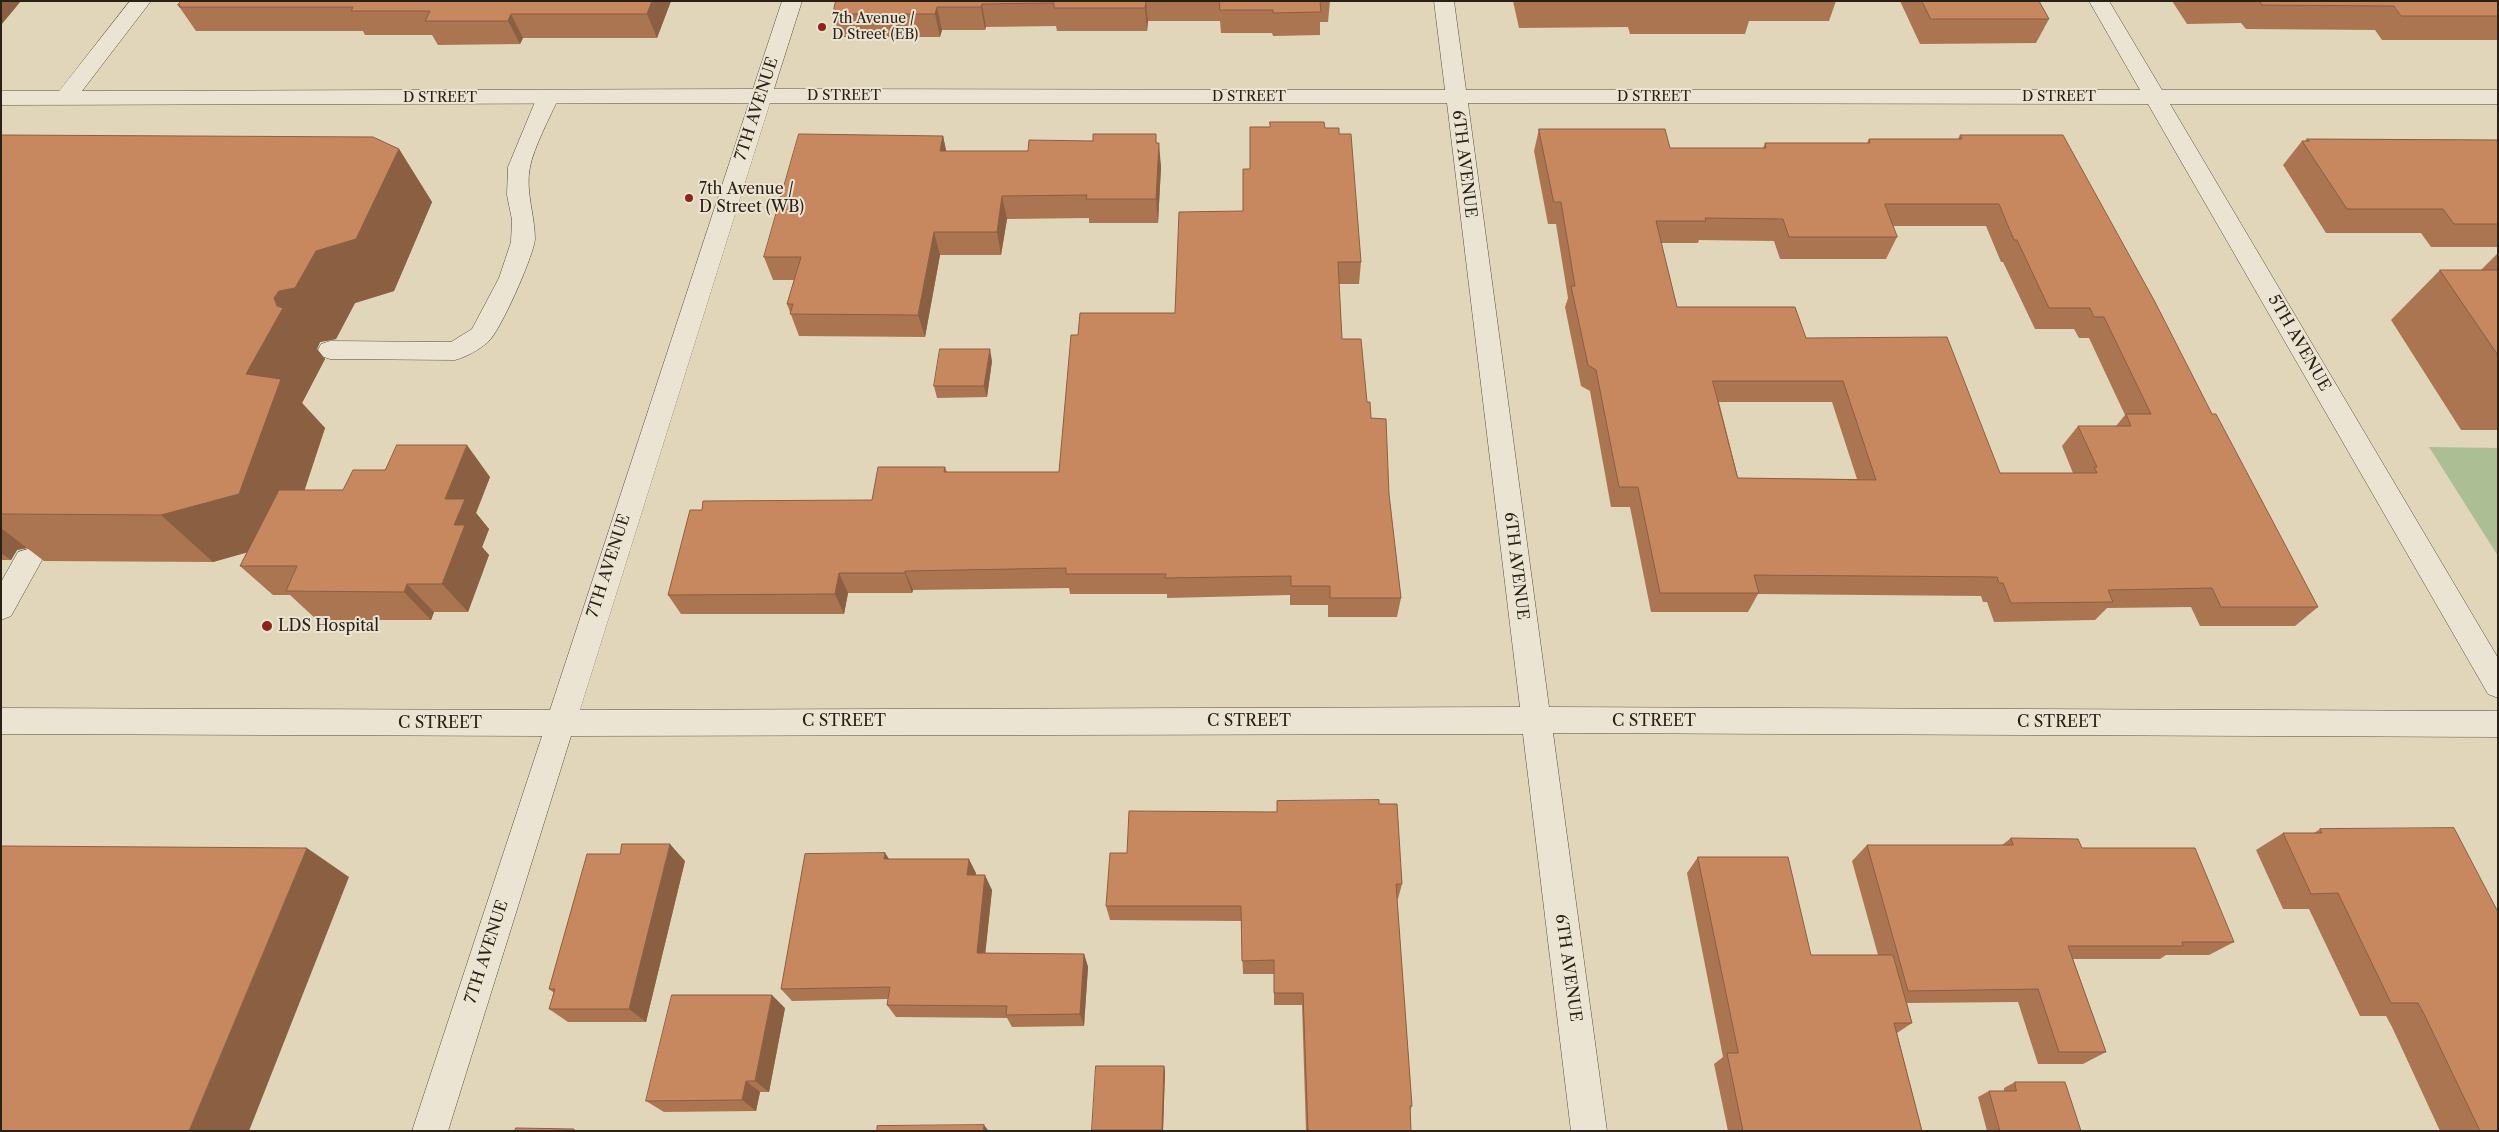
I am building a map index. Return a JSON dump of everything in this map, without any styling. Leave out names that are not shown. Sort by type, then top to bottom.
[{"type":"street","points":[[65,98],[141,1]]},
{"type":"street","name":"7TH AVENUE","points":[[430,1131],[559,722],[792,1]]},
{"type":"street","name":"6TH AVENUE","points":[[1444,1],[1589,1131]]},
{"type":"street","name":"5TH AVENUE","points":[[2099,1],[2498,685]]},
{"type":"street","points":[[330,350],[455,351],[481,335],[511,278],[524,242],[518,195],[519,167],[548,97]]},
{"type":"street","name":"D STREET","points":[[1,98],[2498,97]]},
{"type":"street","points":[[1,608],[28,560]]},
{"type":"street","name":"C STREET","points":[[1,721],[1536,721],[2498,724]]},
{"type":"green space","points":[[2429,447],[2498,448],[2498,556]]},
{"type":"building","points":[[181,1],[652,1],[647,14],[511,14],[508,21],[425,21],[430,11],[351,11],[353,7],[179,7],[180,5],[178,5]]},
{"type":"building","points":[[836,1],[1146,1],[1145,8],[1054,8],[1054,3],[982,4],[981,7],[937,7],[935,14],[833,14]]},
{"type":"building","points":[[1220,1],[1320,1],[1321,12],[1273,13],[1273,10],[1220,10]]},
{"type":"building","points":[[1922,1],[2039,1],[2049,19],[1931,19]]},
{"type":"building","points":[[2260,1],[2498,1],[2498,16],[2401,16],[2394,6],[2262,5]]},
{"type":"building","points":[[1270,122],[1324,122],[1325,128],[1339,128],[1339,134],[1351,134],[1361,262],[1338,262],[1342,339],[1361,339],[1367,402],[1370,402],[1371,418],[1386,419],[1389,494],[1401,598],[1330,598],[1330,586],[1291,586],[1291,576],[1165,578],[1166,574],[1066,574],[1066,568],[839,573],[835,594],[668,595],[690,510],[702,510],[703,501],[872,500],[878,467],[945,467],[944,472],[1059,472],[1071,335],[1078,335],[1080,313],[1175,313],[1179,212],[1243,211],[1243,169],[1250,169],[1250,127],[1270,127]]},
{"type":"building","points":[[1539,129],[1665,129],[1670,148],[1766,148],[1765,143],[1870,143],[1869,139],[1962,139],[1960,135],[2063,135],[2155,302],[2212,414],[2216,414],[2318,607],[2221,607],[2212,588],[2108,590],[2113,602],[2011,603],[2003,583],[1999,583],[1997,577],[1754,575],[1759,593],[1660,593],[1638,487],[1619,487],[1596,370],[1588,365],[1571,286],[1575,286],[1561,202],[1554,202]],"holes":[[[1885,204],[1999,204],[2014,240],[2017,240],[2049,308],[2090,308],[2094,317],[2104,317],[2151,414],[2126,414],[2131,426],[2078,426],[2097,467],[2094,467],[2097,473],[2000,473],[1947,337],[1806,338],[1795,307],[1677,307],[1656,221],[1706,221],[1705,218],[1783,219],[1789,237],[1897,237]],[[1713,381],[1843,381],[1876,480],[1738,478]]]},
{"type":"building","points":[[799,134],[943,136],[940,151],[1028,151],[1029,140],[1093,141],[1093,134],[1156,134],[1156,143],[1159,143],[1156,199],[1086,199],[1087,195],[1002,196],[997,232],[934,232],[918,315],[790,314],[793,304],[787,304],[801,257],[764,257]]},
{"type":"building","points":[[1,135],[373,137],[399,149],[356,239],[316,251],[295,288],[279,291],[274,298],[277,306],[283,308],[246,374],[281,379],[239,494],[161,515],[1,514]]},
{"type":"building","points":[[2307,139],[2498,140],[2498,224],[2454,224],[2443,209],[2347,209],[2302,141],[2309,141]]},
{"type":"building","points":[[2440,270],[2498,270],[2498,355]]},
{"type":"building","points":[[940,349],[990,349],[984,386],[934,386]]},
{"type":"building","points":[[397,445],[467,445],[445,499],[465,499],[454,525],[465,525],[442,584],[407,584],[404,592],[286,591],[297,566],[240,566],[279,490],[343,490],[353,470],[385,470]]},
{"type":"building","points":[[1379,800],[1379,804],[1397,804],[1402,884],[1396,884],[1412,1106],[1410,1106],[1411,1131],[1308,1131],[1303,993],[1274,993],[1274,960],[1242,961],[1241,906],[1106,906],[1110,853],[1127,853],[1129,811],[1277,812],[1277,801]]},
{"type":"building","points":[[2454,828],[2498,912],[2498,1131],[2480,1131],[2418,1003],[2391,1003],[2338,893],[2311,894],[2283,833],[2322,833],[2320,829]]},
{"type":"building","points":[[2011,838],[2078,839],[2082,848],[2195,848],[2234,942],[2182,942],[2183,946],[2068,946],[2106,1052],[2059,1052],[2038,989],[1908,991],[1867,845],[2013,845]]},
{"type":"building","points":[[622,844],[670,844],[629,1009],[549,1009],[555,989],[549,989],[587,854],[620,854]]},
{"type":"building","points":[[1,846],[307,848],[189,1131],[1,1131]]},
{"type":"building","points":[[885,853],[884,859],[969,859],[967,875],[985,875],[977,953],[1084,954],[1080,1014],[1006,1015],[1007,1006],[887,1005],[890,987],[781,989],[805,854]]},
{"type":"building","points":[[1698,857],[1788,857],[1811,955],[1893,955],[1912,1023],[1894,1023],[1922,1131],[1743,1131],[1727,1053],[1738,1053]]},
{"type":"building","points":[[672,995],[772,995],[755,1081],[746,1081],[742,1100],[646,1101]]},
{"type":"building","points":[[1096,1066],[1164,1066],[1162,1130],[1092,1130]]},
{"type":"building","points":[[2015,1082],[2065,1082],[2081,1131],[2000,1131],[1989,1091],[2016,1091]]},
{"type":"building","points":[[984,1125],[983,1131],[877,1131],[877,1126]]},
{"type":"building","points":[[516,1128],[574,1129],[574,1131],[515,1131]]},
{"type":"place","name":"7th Avenue / D Street (EB)","points":[[822,27]]},
{"type":"place","name":"7th Avenue / D Street (WB)","points":[[689,198]]},
{"type":"place","name":"LDS Hospital","points":[[267,626]]}]
